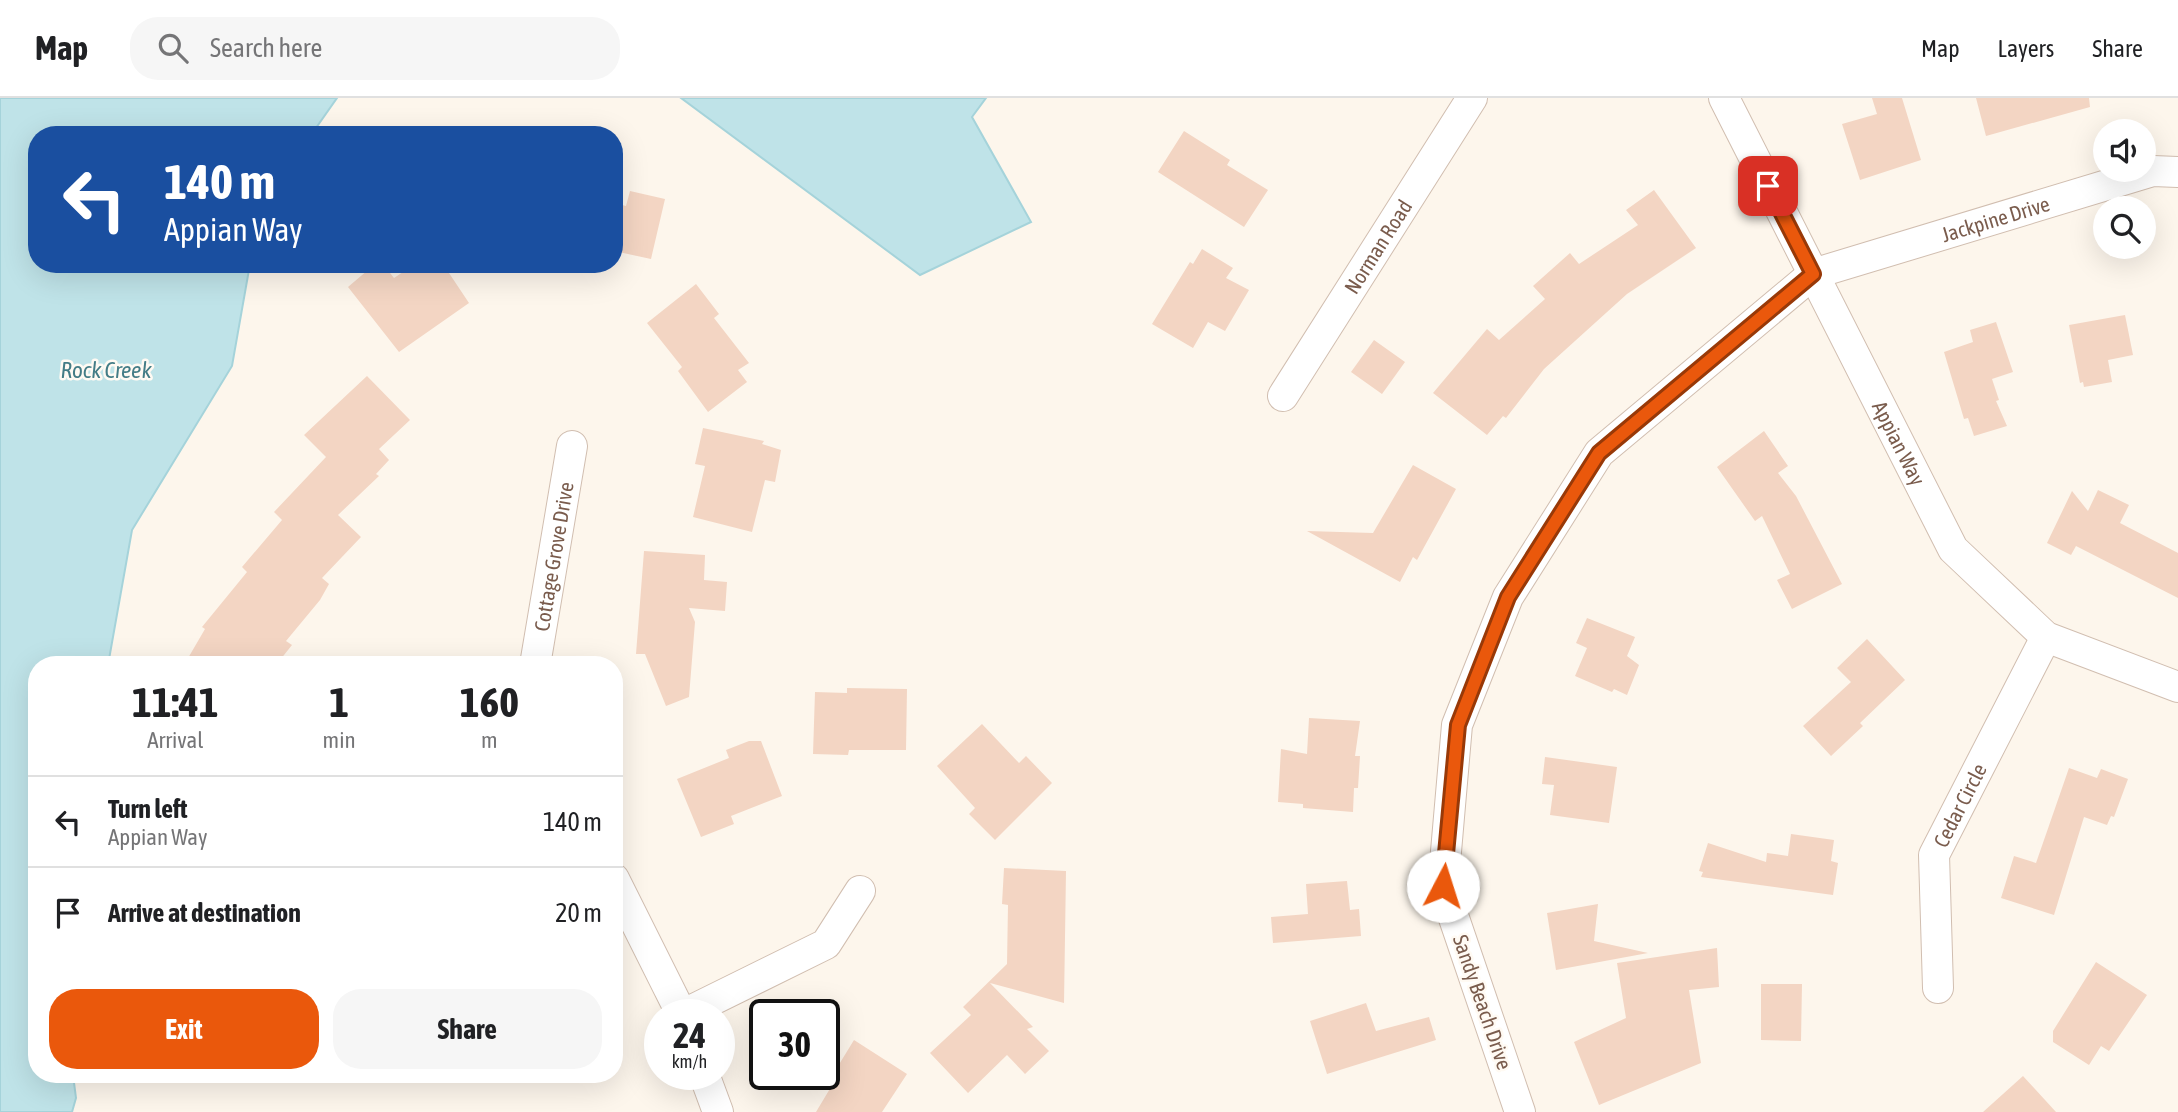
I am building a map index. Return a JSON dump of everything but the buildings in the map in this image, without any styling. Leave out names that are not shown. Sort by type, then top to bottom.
[{"type":"street","name":"Norman Road","points":[[1283,396],[1472,98]]},
{"type":"street","name":"Appian Way","points":[[1724,98],[1953,549],[2046,637],[2178,687]]},
{"type":"street","name":"Jackpine Drive","points":[[1813,274],[2153,171],[2178,172]]},
{"type":"street","name":"Sandy Beach Drive","points":[[1520,1112],[1443,886],[1458,725],[1508,597],[1599,453],[1813,274]]},
{"type":"street","name":"Cottage Grove Drive","points":[[537,656],[572,446]]},
{"type":"street","name":"Cedar Circle","points":[[1938,988],[1934,855],[2046,637]]},
{"type":"street","points":[[714,999],[826,944],[860,891]]},
{"type":"street","points":[[623,897],[674,999]]},
{"type":"street","points":[[710,1090],[718,1112]]},
{"type":"water","name":"Rock Creek","points":[[0,98],[337,98],[317,126],[28,126],[28,273],[248,273],[232,366],[132,530],[110,656],[28,656],[28,1083],[74,1083],[76,1098],[72,1112],[0,1112]]},
{"type":"water","points":[[681,98],[986,98],[972,117],[1031,222],[920,275]]},
{"type":"route","points":[[1443,886],[1458,725],[1508,597],[1599,453],[1813,274],[1768,186]]}]
